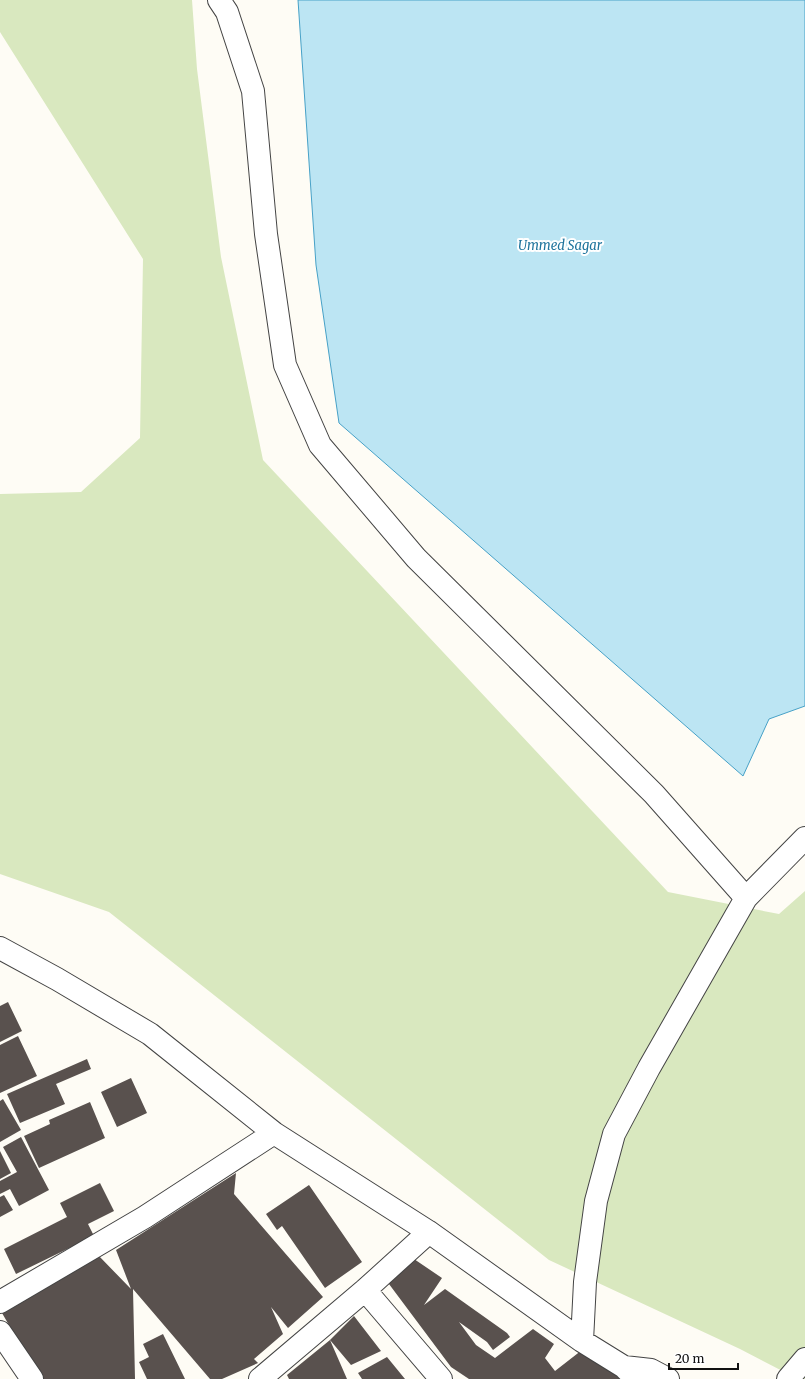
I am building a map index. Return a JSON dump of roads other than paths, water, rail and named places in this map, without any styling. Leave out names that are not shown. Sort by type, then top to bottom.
[{"type":"street","points":[[219,0],[227,12],[253,91],[266,234],[285,365],[320,445],[416,558],[654,794],[746,898]]},
{"type":"street","points":[[582,1341],[585,1282],[596,1201],[614,1134],[649,1068],[746,898],[805,838]]},
{"type":"street","points":[[0,948],[57,979],[150,1034],[274,1133],[429,1232],[582,1341],[630,1373],[651,1370],[668,1379]]},
{"type":"street","points":[[0,1302],[145,1218],[274,1133]]},
{"type":"street","points":[[260,1379],[365,1290],[429,1232]]},
{"type":"street","points":[[365,1290],[441,1379]]},
{"type":"street","points":[[0,1334],[32,1379]]},
{"type":"street","points":[[788,1379],[805,1359]]},
{"type":"water","name":"Ummed Sagar","points":[[298,0],[805,0],[805,706],[769,719],[743,776],[339,423],[316,265]]}]
